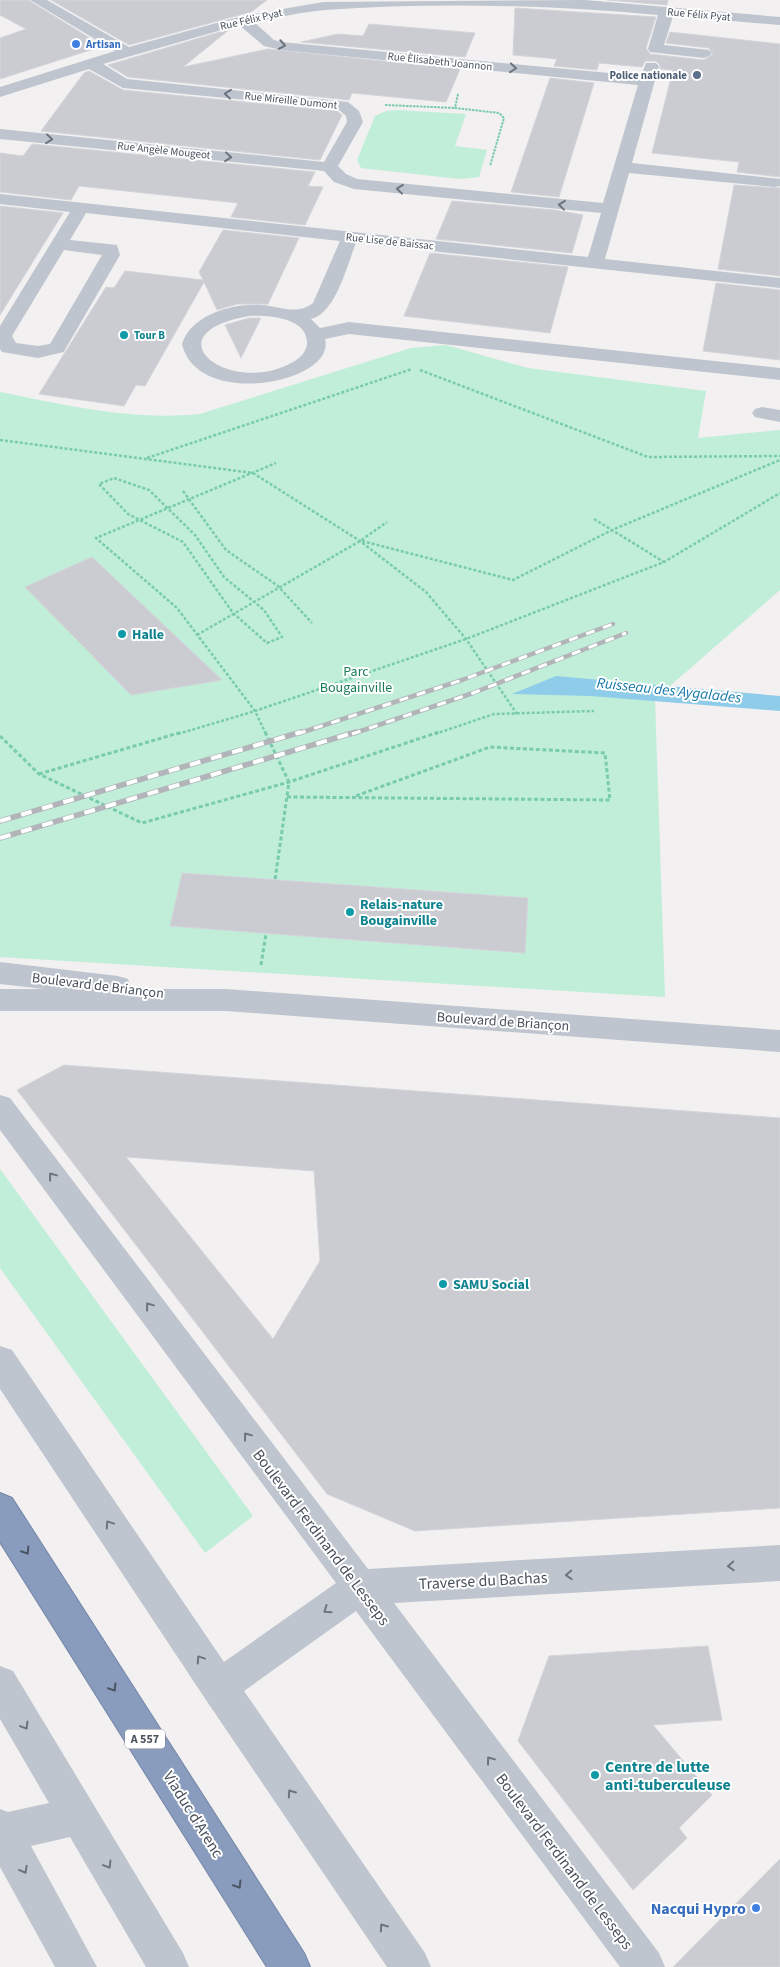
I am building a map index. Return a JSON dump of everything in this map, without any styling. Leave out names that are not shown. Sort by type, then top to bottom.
[{"type":"highway","name":"Viaduc d'Arenc","points":[[0,1510],[290,1967]]},
{"type":"street","points":[[37,0],[127,52]]},
{"type":"street","name":"Rue Félix Pyat","points":[[0,92],[127,52],[292,4],[480,1],[581,4],[779,21]]},
{"type":"street","points":[[772,4],[779,8],[779,21]]},
{"type":"street","points":[[667,11],[655,49],[704,53]]},
{"type":"street","name":"Rue Èlisabeth Joannon","points":[[242,20],[269,43],[281,46],[649,74],[622,167]]},
{"type":"street","name":"Rue Mireille Dumont","points":[[92,64],[123,83],[342,105],[353,114],[355,122],[329,167]]},
{"type":"street","name":"Rue Angèle Mougeot","points":[[0,134],[329,167]]},
{"type":"street","points":[[329,167],[340,178],[354,184],[610,209]]},
{"type":"street","points":[[595,263],[622,167],[774,182]]},
{"type":"street","name":"Rue Lise de Baissac","points":[[0,199],[780,283]]},
{"type":"street","points":[[59,244],[111,249],[111,255],[57,348],[38,352],[9,348],[3,336],[59,244],[81,208]]},
{"type":"street","points":[[295,317],[312,313],[321,306],[350,237]]},
{"type":"street","points":[[238,311],[278,312],[295,317],[309,325],[316,335],[317,346],[311,358],[299,367],[275,376],[240,378],[220,374],[205,366],[195,357],[191,346],[195,334],[205,324],[220,316],[238,311]]},
{"type":"street","points":[[316,335],[349,328],[780,374]]},
{"type":"street","name":"Boulevard de Briançon","points":[[0,973],[226,1000],[780,1041]]},
{"type":"street","name":"Boulevard de Briançon","points":[[0,1000],[226,1000]]},
{"type":"street","name":"Boulevard Ferdinand de Lesseps","points":[[0,1106],[645,1967]]},
{"type":"street","points":[[0,1361],[218,1687],[411,1967]]},
{"type":"street","name":"Traverse du Bachas","points":[[360,1587],[780,1563]]},
{"type":"street","points":[[218,1687],[360,1587]]},
{"type":"street","points":[[0,1684],[168,1967]]},
{"type":"street","points":[[77,1967],[1,1831],[78,1816]]},
{"type":"path","points":[[459,92],[455,108],[499,113],[504,118],[480,197]]},
{"type":"path","points":[[148,458],[415,368],[648,458],[780,458]]},
{"type":"path","points":[[0,440],[253,473],[360,541],[426,592],[466,639],[517,714]]},
{"type":"path","points":[[360,541],[513,580],[612,530],[780,458]]},
{"type":"path","points":[[275,880],[289,782],[255,711],[177,608],[96,538],[276,463]]},
{"type":"path","points":[[114,478],[149,490],[195,534],[224,577],[264,610],[282,638],[268,643],[233,613],[183,542],[140,520],[128,514],[100,484],[114,478]]},
{"type":"path","points":[[183,491],[226,550],[278,586],[312,623]]},
{"type":"path","points":[[39,774],[255,711],[466,639],[664,562],[780,494]]},
{"type":"path","points":[[594,519],[664,562]]},
{"type":"path","points":[[197,635],[278,586],[360,541],[387,522]]},
{"type":"path","points":[[0,736],[39,774],[142,823],[289,782],[494,714],[594,711]]},
{"type":"path","points":[[287,797],[610,800],[605,753],[490,746],[353,797]]},
{"type":"green space","points":[[386,111],[466,114],[455,146],[487,150],[479,177],[460,179],[361,168],[357,160],[375,116]]},
{"type":"green space","name":"Parc Bougainville","points":[[446,345],[528,368],[706,391],[698,438],[780,430],[780,590],[655,699],[665,997],[0,957],[0,392],[74,407],[124,414],[175,416],[200,414],[411,348]]},
{"type":"green space","points":[[0,1169],[253,1516],[205,1553],[0,1268]]},
{"type":"water","name":"Ruisseau des Aygalades","points":[[556,676],[780,696],[780,711],[590,696],[512,694]]},
{"type":"building","points":[[0,0],[28,0],[103,46],[0,79],[0,38],[26,29],[0,15]]},
{"type":"building","points":[[51,0],[267,0],[251,12],[129,45]]},
{"type":"building","points":[[607,0],[668,0],[667,5]]},
{"type":"building","points":[[515,8],[656,17],[646,48],[650,54],[704,60],[713,54],[709,48],[666,43],[670,32],[780,44],[780,177],[737,172],[739,162],[652,153],[673,70],[660,69],[660,65],[656,61],[645,61],[642,67],[599,63],[597,70],[554,66],[557,59],[513,55]]},
{"type":"building","points":[[369,24],[475,33],[465,57],[301,42],[338,34],[363,36]]},
{"type":"building","points":[[230,29],[183,67],[268,49],[460,69],[446,102],[352,93],[349,100],[128,77],[108,65]]},
{"type":"building","points":[[89,71],[123,90],[337,111],[342,115],[320,160],[41,131],[84,73]]},
{"type":"building","points":[[550,78],[594,83],[559,197],[511,192]]},
{"type":"building","points":[[32,144],[315,172],[308,186],[323,187],[305,225],[231,217],[238,203],[79,186],[71,200],[0,192],[0,153],[23,156]]},
{"type":"building","points":[[734,185],[780,188],[780,276],[718,269]]},
{"type":"building","points":[[452,201],[555,210],[583,215],[572,253],[436,239]]},
{"type":"building","points":[[0,206],[63,213],[0,315]]},
{"type":"building","points":[[223,230],[299,238],[268,304],[237,304],[217,310],[204,282],[145,386],[136,385],[124,406],[39,394],[106,287],[114,288],[125,271],[203,280],[199,272]]},
{"type":"building","points":[[430,253],[568,267],[550,333],[404,316]]},
{"type":"building","points":[[716,283],[780,290],[780,360],[703,351]]},
{"type":"building","points":[[249,318],[261,318],[241,358],[225,325]]},
{"type":"building","name":"Halle","points":[[92,557],[222,680],[131,695],[25,587]]},
{"type":"building","name":"Relais-nature Bougainville","points":[[182,873],[528,898],[525,953],[170,926]]},
{"type":"building","points":[[64,1065],[780,1118],[780,1508],[415,1531],[327,1494],[17,1090]],"holes":[[[126,1157],[314,1171],[320,1261],[273,1339]]]},
{"type":"building","name":"Centre de lutte anti-tuberculeuse","points":[[708,1646],[722,1720],[653,1725],[712,1795],[679,1828],[687,1838],[633,1890],[518,1741],[549,1656]]},
{"type":"building","name":"Nacqui Hypro","points":[[780,1859],[780,1967],[673,1967]]},
{"type":"railway","points":[[297,734],[462,680],[613,624]]},
{"type":"railway","points":[[352,734],[473,693],[626,633]]},
{"type":"railway","points":[[0,821],[301,732]]},
{"type":"railway","points":[[0,838],[356,732]]},
{"type":"place","name":"Artisan","points":[[76,44]]},
{"type":"place","name":"Police nationale","points":[[697,75]]},
{"type":"place","name":"Tour B","points":[[124,335]]},
{"type":"place","name":"Halle","points":[[122,634]]},
{"type":"place","name":"Relais-nature Bougainville","points":[[350,912]]},
{"type":"place","name":"SAMU Social","points":[[443,1284]]},
{"type":"place","name":"Centre de lutte anti-tuberculeuse","points":[[595,1775]]},
{"type":"place","name":"Nacqui Hypro","points":[[756,1908]]}]
